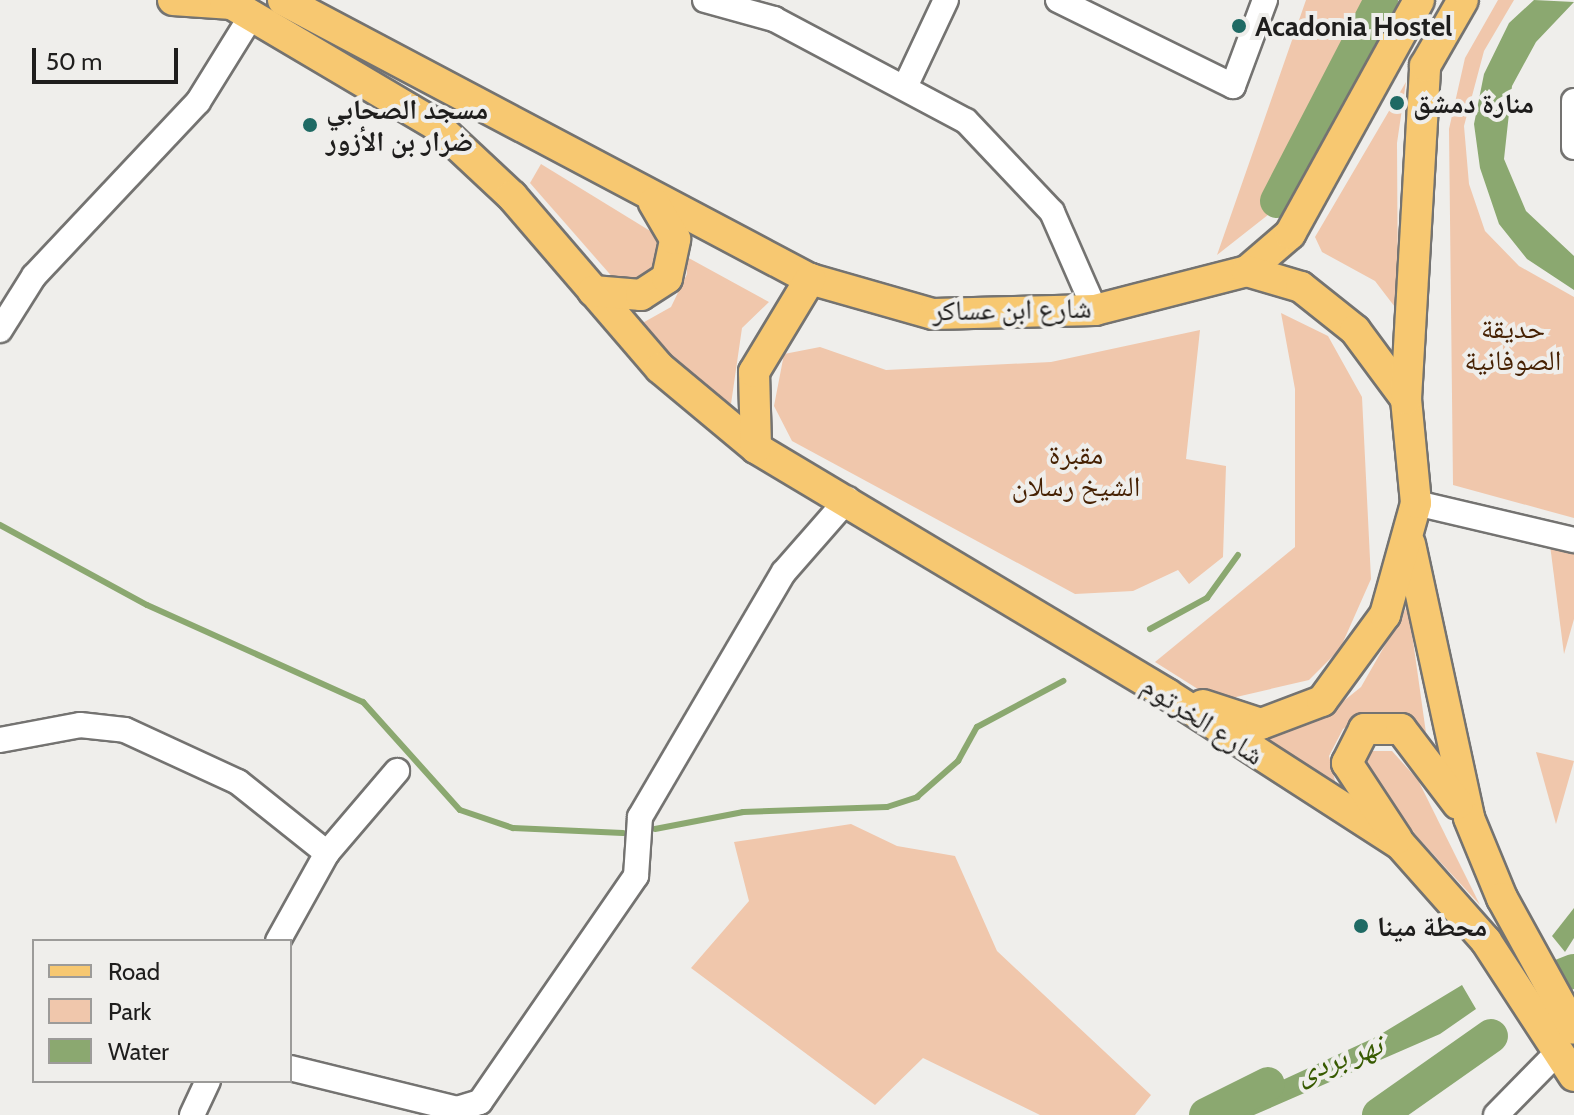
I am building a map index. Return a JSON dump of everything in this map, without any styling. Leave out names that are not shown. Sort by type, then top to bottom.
[{"type":"main road","points":[[173,0],[236,6],[436,125],[512,196],[660,368],[756,448]]},
{"type":"main road","name":"شارع ابن عساكر","points":[[283,0],[654,203],[810,279],[933,314],[1095,310],[1247,271],[1290,234],[1419,0]]},
{"type":"main road","points":[[1167,694],[1261,724],[1322,701],[1385,615],[1409,542],[1416,503],[1406,399],[1425,66],[1463,0]]},
{"type":"main road","points":[[593,291],[641,295],[667,278],[675,239],[654,203]]},
{"type":"main road","points":[[1247,271],[1301,287],[1355,330],[1406,399]]},
{"type":"main road","points":[[756,448],[754,372],[810,279]]},
{"type":"main road","name":"شارع الخرتوم","points":[[756,448],[848,499],[1072,643],[1167,694],[1400,844],[1486,941],[1569,1052]]},
{"type":"main road","points":[[1409,542],[1469,818],[1569,1052]]},
{"type":"main road","points":[[1400,844],[1347,763],[1356,736],[1373,725],[1408,735],[1469,818]]},
{"type":"street","points":[[705,0],[774,19],[966,121],[1052,212],[1095,310]]},
{"type":"street","points":[[905,87],[946,0]]},
{"type":"street","points":[[1058,0],[1233,86],[1265,0]]},
{"type":"street","points":[[0,330],[34,276],[198,102],[236,6]]},
{"type":"street","points":[[292,1068],[457,1109],[480,1102],[636,876],[640,817],[784,572],[848,499]]},
{"type":"street","points":[[1416,503],[1574,540]]},
{"type":"street","points":[[0,740],[80,725],[125,730],[238,782],[327,853]]},
{"type":"street","points":[[279,939],[327,853],[397,771]]},
{"type":"street","points":[[1500,1114],[1569,1052]]},
{"type":"street","points":[[192,1115],[207,1083]]},
{"type":"green space","points":[[1306,0],[1371,0],[1342,48],[1282,204],[1217,255]]},
{"type":"green space","name":"حديقة الصوفانية","points":[[1498,0],[1514,0],[1484,51],[1464,126],[1469,184],[1485,231],[1519,266],[1574,297],[1574,518],[1453,485],[1449,129],[1465,58]]},
{"type":"green space","points":[[1406,82],[1397,143],[1398,311],[1375,281],[1322,252],[1315,237]]},
{"type":"green space","points":[[541,164],[660,237],[660,258],[642,281],[622,288],[530,183]]},
{"type":"green space","points":[[685,256],[769,302],[742,328],[731,404],[630,330],[671,307],[687,274]]},
{"type":"green space","points":[[1281,313],[1328,336],[1362,397],[1371,579],[1340,649],[1309,680],[1232,698],[1201,691],[1155,662],[1295,547],[1295,389]]},
{"type":"green space","name":"مقبرة الشيخ رسلان","points":[[1200,330],[1186,459],[1226,466],[1223,557],[1189,584],[1178,570],[1133,591],[1075,594],[792,441],[774,406],[784,354],[820,347],[886,370],[1051,362]]},
{"type":"green space","points":[[1550,545],[1574,552],[1574,619],[1564,654]]},
{"type":"green space","points":[[1408,605],[1426,733],[1405,721],[1361,716],[1343,729],[1329,756],[1337,789],[1244,731],[1298,728],[1330,712],[1361,687]]},
{"type":"green space","points":[[1369,751],[1392,751],[1418,780],[1480,905],[1373,789],[1363,767]]},
{"type":"green space","points":[[1536,752],[1574,761],[1556,824]]},
{"type":"green space","points":[[851,824],[897,846],[955,856],[997,951],[1151,1095],[1135,1115],[1040,1115],[923,1058],[875,1105],[691,968],[749,901],[734,842]]},
{"type":"water","points":[[1534,0],[1574,2],[1536,42],[1512,86],[1504,159],[1526,211],[1574,256],[1574,290],[1527,259],[1499,224],[1480,168],[1474,124],[1484,74],[1509,23]]},
{"type":"water","points":[[1574,908],[1574,938],[1565,952],[1552,936]]},
{"type":"water","points":[[1462,985],[1476,1009],[1440,1034],[1254,1115],[1206,1115],[1376,1037]]},
{"type":"waterway","points":[[1277,201],[1381,0]]},
{"type":"waterway","points":[[0,525],[147,605],[363,702],[460,810],[513,828],[623,833]]},
{"type":"waterway","points":[[1150,629],[1207,598],[1238,555]]},
{"type":"waterway","points":[[655,829],[743,812],[887,807],[917,797],[958,761],[977,727],[1063,681]]},
{"type":"waterway","name":"نهر بردى","points":[[1558,977],[1574,971]]},
{"type":"waterway","name":"نهر بردى","points":[[1379,1115],[1491,1036]]},
{"type":"waterway","name":"نهر بردى","points":[[1206,1115],[1268,1084]]},
{"type":"place","name":"Acadonia Hostel","points":[[1239,26]]},
{"type":"place","name":"منارة دمشق","points":[[1397,103]]},
{"type":"place","name":"مسجد الصحابي ضرار بن الأزور","points":[[310,125]]},
{"type":"place","name":"محطة مينا","points":[[1361,926]]}]
